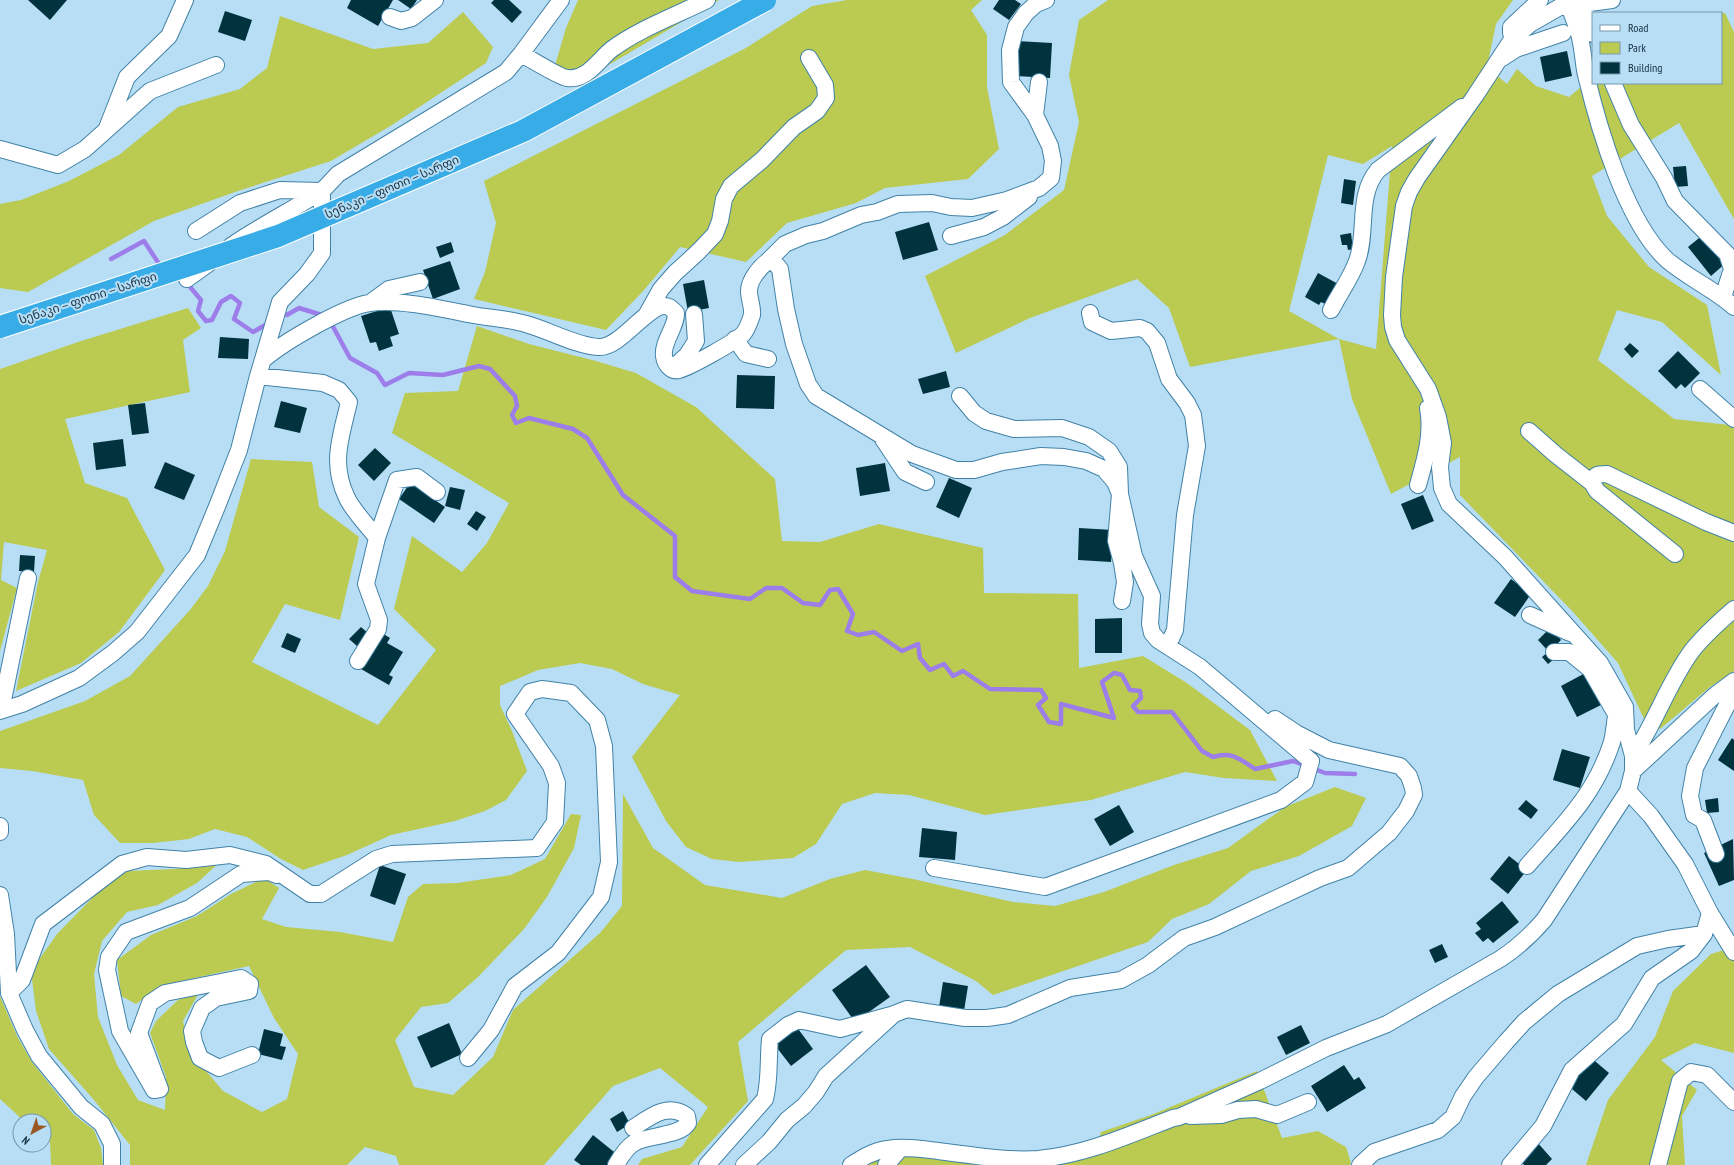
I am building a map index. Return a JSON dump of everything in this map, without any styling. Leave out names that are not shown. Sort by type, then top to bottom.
[{"type":"highway","name":"სენაკი — ფოთი — სარფი","points":[[0,328],[278,236],[307,224],[523,131],[765,0]]},
{"type":"street","points":[[107,129],[127,77],[169,36],[185,0]]},
{"type":"street","points":[[390,18],[401,21],[412,18],[435,0]]},
{"type":"street","points":[[187,279],[255,229],[280,217],[322,191],[338,174],[506,72],[561,0]]},
{"type":"street","points":[[521,54],[567,78],[579,77],[594,67],[612,50],[636,35],[707,0]]},
{"type":"street","points":[[951,236],[984,227],[1003,217],[1051,178],[1053,161],[1050,146],[1035,114],[1011,82],[1010,50],[1016,27],[1026,13],[1029,4],[1036,4],[1046,0]]},
{"type":"street","points":[[1511,41],[1511,27],[1540,0]]},
{"type":"street","points":[[1612,0],[1574,2],[1530,24],[1511,41],[1475,96],[1417,178],[1409,192],[1404,206],[1394,277],[1392,315],[1393,327],[1397,340],[1428,389],[1438,416],[1443,443],[1440,467],[1442,488],[1450,504],[1505,557],[1600,663],[1625,706],[1626,730],[1633,763]]},
{"type":"street","points":[[1574,2],[1592,32]]},
{"type":"street","points":[[1574,2],[1586,74],[1602,133],[1622,189],[1634,214],[1649,238],[1667,259],[1728,302],[1732,269],[1727,254],[1675,201],[1664,178],[1631,125],[1613,84]]},
{"type":"street","points":[[1499,59],[1516,49],[1563,33]]},
{"type":"street","points":[[647,314],[661,289],[670,278],[715,234],[720,222],[724,200],[731,186],[762,160],[794,127],[818,110],[826,98],[825,84],[809,58]]},
{"type":"street","points":[[0,149],[58,165],[85,149],[150,91],[216,65]]},
{"type":"street","points":[[1035,114],[1039,82]]},
{"type":"street","points":[[1331,310],[1357,261],[1361,243],[1362,216],[1367,188],[1371,178],[1378,170],[1475,96]]},
{"type":"street","points":[[264,359],[276,349],[322,323],[349,309],[370,303],[399,303],[525,323],[583,344],[599,348],[613,344],[647,314],[662,306],[669,306],[676,313],[676,319],[669,332],[663,355],[667,365],[672,370],[678,370],[694,364],[743,334],[752,314],[749,290],[753,280],[761,266],[785,244],[806,235],[823,232],[861,215],[877,212],[898,204],[932,203],[972,208],[1007,200],[1039,188]]},
{"type":"street","points":[[196,230],[240,203],[280,190],[322,191]]},
{"type":"street","points":[[28,578],[1,711],[22,704],[80,678],[113,653],[137,632],[197,555],[239,450],[258,376],[280,302],[307,274],[322,253],[322,191]]},
{"type":"street","points":[[768,261],[774,262],[780,269],[786,309],[794,344],[808,384],[816,396],[912,454],[956,470],[974,470],[1002,462],[1041,456],[1064,457],[1086,461],[1104,470],[1115,482],[1120,494],[1134,556],[1152,596],[1150,624],[1152,633],[1158,640],[1200,667],[1311,761],[1305,782],[1281,800],[1045,887],[934,868]]},
{"type":"street","points":[[370,303],[389,288],[420,282]]},
{"type":"street","points":[[1090,313],[1092,322],[1112,331],[1140,328],[1148,331],[1157,343],[1169,379],[1187,403],[1193,415],[1196,446],[1185,514],[1175,630],[1170,641],[1164,644]]},
{"type":"street","points":[[672,370],[687,355],[696,341],[694,314]]},
{"type":"street","points":[[735,339],[746,354],[768,359]]},
{"type":"street","points":[[1418,485],[1425,462],[1430,416],[1419,374]]},
{"type":"street","points":[[258,376],[324,383],[339,390],[349,402],[337,453],[338,471],[347,499],[377,538]]},
{"type":"street","points":[[1700,389],[1734,419]]},
{"type":"street","points":[[960,396],[974,413],[986,421],[1014,429],[1062,428],[1089,437],[1109,451],[1119,467],[1120,494],[1116,541],[1125,582],[1122,601]]},
{"type":"street","points":[[1529,431],[1592,483],[1597,491],[1675,554]]},
{"type":"street","points":[[882,437],[905,472],[926,482]]},
{"type":"street","points":[[1592,483],[1594,477],[1598,474],[1607,474],[1706,522],[1734,533]]},
{"type":"street","points":[[358,661],[378,629],[379,620],[366,584],[377,538],[397,480],[417,478],[438,492]]},
{"type":"street","points":[[1179,1117],[1260,1081],[1326,1048],[1387,1024],[1500,959],[1516,948],[1544,920],[1628,791],[1633,763],[1674,681],[1691,652],[1707,634],[1734,609]]},
{"type":"street","points":[[1530,615],[1575,635]]},
{"type":"street","points":[[1554,652],[1569,652],[1590,668],[1626,730]]},
{"type":"street","points":[[1633,763],[1734,681]]},
{"type":"street","points":[[707,1165],[765,1099],[768,1086],[767,1063],[770,1039],[788,1025],[799,1020],[840,1029],[907,1009],[966,1018],[987,1018],[1008,1015],[1070,988],[1121,980],[1148,965],[1184,938],[1215,927],[1320,878],[1348,868],[1389,833],[1406,811],[1414,795],[1408,776],[1400,766],[1329,750],[1296,733],[1222,685]]},
{"type":"street","points":[[9,993],[22,980],[43,924],[122,864],[147,857],[186,860],[230,855],[266,864],[310,894],[321,894],[376,859],[392,854],[537,848],[556,822],[557,783],[552,766],[514,714],[530,692],[542,689],[571,693],[597,720],[604,746],[609,862],[601,897],[558,953],[515,986],[491,1030],[468,1058]]},
{"type":"street","points":[[1716,854],[1703,820],[1694,815],[1690,796],[1695,768],[1734,691]]},
{"type":"street","points":[[1527,866],[1577,810],[1598,777],[1612,741],[1616,714]]},
{"type":"street","points":[[1628,791],[1651,816],[1685,864],[1710,913],[1734,952]]},
{"type":"street","points":[[0,826],[0,832]]},
{"type":"street","points":[[252,1055],[219,1068],[200,1058],[194,1042],[192,1031],[202,1008],[216,998],[249,991],[250,984],[241,978],[165,993],[150,1003],[139,1034],[160,1089],[154,1090],[120,1031],[107,970],[109,957],[126,932],[190,908],[241,874],[269,872],[285,878]]},
{"type":"street","points":[[0,895],[6,934],[9,993],[25,1030],[39,1056],[82,1107],[102,1124],[112,1144],[112,1165]]},
{"type":"street","points":[[1510,1165],[1543,1126],[1572,1070],[1624,1024],[1652,978],[1691,951],[1704,934],[1710,913]]},
{"type":"street","points":[[1360,1165],[1374,1152],[1438,1130],[1453,1116],[1463,1096],[1476,1077],[1506,1042],[1524,1022],[1558,994],[1637,946],[1668,939],[1704,934]]},
{"type":"street","points":[[744,1165],[770,1142],[787,1120],[804,1106],[816,1092],[826,1076],[894,1014]]},
{"type":"street","points":[[1654,1162],[1680,1081],[1691,1072],[1707,1075],[1734,1102]]},
{"type":"street","points":[[851,1165],[867,1154],[887,1149],[901,1148],[1008,1159],[1037,1159],[1069,1155],[1098,1147],[1173,1118],[1221,1115],[1238,1110],[1256,1109],[1277,1115],[1308,1102]]},
{"type":"street","points":[[616,1165],[632,1144],[658,1135],[680,1131],[688,1123],[687,1116],[672,1109],[658,1113],[633,1128]]},
{"type":"street","points":[[886,1165],[901,1148]]},
{"type":"green space","points":[[578,0],[719,0],[571,87],[551,79],[566,28]]},
{"type":"green space","points":[[847,0],[982,0],[971,10],[987,35],[987,87],[999,149],[968,179],[885,188],[856,203],[787,223],[746,262],[680,247],[645,289],[606,330],[474,299],[485,272],[496,223],[484,181],[746,48],[812,6]]},
{"type":"green space","points":[[1108,0],[1513,0],[1496,24],[1487,67],[1507,84],[1517,69],[1536,86],[1569,97],[1592,78],[1592,84],[1722,84],[1722,13],[1725,13],[1734,32],[1734,219],[1679,123],[1592,176],[1607,216],[1649,267],[1707,305],[1721,375],[1662,322],[1617,310],[1598,360],[1674,419],[1730,425],[1734,428],[1734,671],[1710,687],[1660,729],[1644,719],[1618,663],[1573,612],[1460,495],[1460,457],[1391,494],[1352,399],[1339,339],[1190,367],[1169,308],[1137,279],[1030,318],[956,353],[925,276],[1005,235],[1064,190],[1079,122],[1069,75],[1079,20]],"holes":[[[1392,146],[1376,349],[1339,339],[1289,311],[1328,155],[1363,164]]]},
{"type":"green space","points":[[463,12],[493,47],[486,63],[392,125],[331,161],[235,192],[154,221],[28,292],[0,288],[0,204],[21,200],[69,181],[119,155],[178,107],[240,89],[267,68],[280,16],[373,49],[428,43]]},
{"type":"green space","points":[[188,308],[201,328],[183,340],[190,392],[65,419],[85,483],[127,498],[165,570],[119,632],[81,663],[16,691],[38,582],[47,550],[4,542],[1,580],[17,588],[0,651],[0,369],[78,342]]},
{"type":"green space","points":[[477,326],[529,344],[636,373],[696,407],[775,479],[782,541],[820,542],[879,524],[983,548],[984,593],[1078,594],[1079,668],[1143,656],[1187,683],[1250,730],[1277,781],[1224,778],[1185,772],[1091,800],[985,815],[909,795],[875,793],[842,804],[816,844],[793,858],[739,862],[712,859],[686,847],[666,821],[632,757],[680,695],[643,684],[612,669],[580,663],[538,670],[500,686],[500,705],[512,731],[527,771],[506,800],[485,811],[455,821],[391,835],[347,855],[303,870],[281,859],[247,837],[215,829],[189,839],[153,843],[120,843],[94,815],[83,780],[32,771],[0,768],[0,731],[85,701],[130,676],[190,610],[208,586],[225,551],[251,459],[312,462],[319,507],[359,537],[340,620],[285,604],[252,662],[378,725],[436,650],[394,609],[412,536],[462,572],[487,543],[509,503],[392,433],[405,393],[458,391]]},
{"type":"green space","points":[[1335,787],[1366,798],[1352,826],[1299,856],[1251,871],[1209,904],[1172,919],[1148,942],[993,995],[976,981],[910,947],[846,950],[738,1042],[748,1101],[690,1165],[638,1165],[642,1159],[682,1147],[708,1107],[660,1068],[613,1086],[544,1165],[399,1165],[396,1156],[365,1147],[347,1165],[130,1165],[130,1145],[94,1100],[49,1049],[36,1011],[31,971],[57,934],[102,888],[126,871],[175,869],[220,862],[197,883],[158,905],[127,912],[102,941],[94,974],[98,1017],[117,1065],[138,1100],[165,1110],[166,1077],[150,1033],[156,1021],[178,1000],[199,993],[183,1021],[191,1053],[223,1091],[262,1112],[287,1099],[298,1054],[274,1018],[249,966],[163,985],[136,1004],[121,996],[117,960],[151,935],[197,916],[231,894],[264,878],[279,888],[262,919],[286,927],[340,932],[393,942],[408,897],[423,884],[457,883],[511,875],[545,859],[571,814],[581,815],[574,848],[547,897],[524,929],[478,977],[448,1003],[421,1007],[395,1040],[414,1087],[453,1095],[493,1057],[513,1010],[600,933],[622,906],[623,794],[653,848],[705,885],[782,898],[830,879],[865,870],[913,879],[1013,902],[1055,906],[1104,892],[1174,865],[1228,848],[1285,807]]},
{"type":"green space","points":[[1734,947],[1734,1053],[1695,1043],[1661,1060],[1697,1090],[1682,1116],[1685,1165],[1586,1165],[1608,1100],[1655,1037],[1673,991],[1711,954]]},
{"type":"green space","points":[[0,996],[17,1036],[32,1062],[73,1114],[94,1130],[101,1148],[103,1165],[51,1165],[52,1113],[15,1113],[0,1099]]},
{"type":"green space","points":[[1257,1071],[1282,1138],[1318,1131],[1346,1147],[1351,1163],[1350,1165],[851,1165],[867,1154],[977,1156],[1097,1147],[1101,1132],[1151,1115]]},
{"type":"building","points":[[28,0],[67,0],[50,20]]},
{"type":"building","points":[[351,0],[393,0],[378,26],[347,8]]},
{"type":"building","points":[[398,0],[417,0],[411,9]]},
{"type":"building","points":[[494,0],[509,0],[522,12],[512,23],[491,3]]},
{"type":"building","points":[[999,0],[1015,0],[1021,4],[1009,20],[993,9]]},
{"type":"building","points":[[225,11],[252,20],[245,41],[218,32]]},
{"type":"building","points":[[1016,41],[1052,43],[1050,78],[1014,76]]},
{"type":"building","points":[[1567,51],[1572,76],[1545,82],[1540,57]]},
{"type":"building","points":[[1686,166],[1688,186],[1675,187],[1673,167]]},
{"type":"building","points":[[1344,179],[1356,181],[1353,205],[1341,203]]},
{"type":"building","points":[[929,222],[938,250],[903,260],[895,232]]},
{"type":"building","points":[[1351,233],[1353,249],[1348,250],[1347,245],[1342,245],[1340,235]]},
{"type":"building","points":[[1704,234],[1727,262],[1711,276],[1688,247]]},
{"type":"building","points":[[451,242],[454,252],[440,258],[436,247]]},
{"type":"building","points":[[450,261],[460,289],[433,299],[423,270]]},
{"type":"building","points":[[1318,273],[1340,285],[1329,306],[1321,302],[1319,305],[1305,297]]},
{"type":"building","points":[[704,280],[709,308],[688,312],[683,284]]},
{"type":"building","points":[[390,307],[399,334],[390,337],[393,346],[379,351],[376,342],[370,343],[361,316]]},
{"type":"building","points":[[220,337],[249,339],[248,359],[218,358]]},
{"type":"building","points":[[1630,343],[1639,351],[1632,358],[1624,349]]},
{"type":"building","points":[[1678,351],[1700,373],[1685,388],[1681,384],[1676,389],[1658,371]]},
{"type":"building","points":[[946,371],[950,387],[923,394],[918,379]]},
{"type":"building","points":[[737,375],[775,376],[774,409],[736,408]]},
{"type":"building","points":[[281,401],[307,408],[300,433],[274,427]]},
{"type":"building","points":[[145,403],[149,433],[132,435],[128,405]]},
{"type":"building","points":[[123,439],[126,466],[96,470],[93,443]]},
{"type":"building","points":[[375,448],[391,463],[374,481],[358,465]]},
{"type":"building","points":[[165,462],[195,475],[184,500],[154,488]]},
{"type":"building","points":[[885,463],[890,491],[860,496],[856,468]]},
{"type":"building","points":[[949,478],[972,488],[959,518],[936,507]]},
{"type":"building","points":[[410,483],[445,507],[434,523],[399,499]]},
{"type":"building","points":[[450,487],[465,490],[460,510],[445,506]]},
{"type":"building","points":[[1423,495],[1434,521],[1412,530],[1401,504]]},
{"type":"building","points":[[476,511],[486,517],[477,531],[467,524]]},
{"type":"building","points":[[1079,528],[1113,530],[1111,562],[1078,560]]},
{"type":"building","points":[[20,555],[35,556],[34,572],[19,571]]},
{"type":"building","points":[[1511,579],[1531,594],[1515,617],[1494,603]]},
{"type":"building","points":[[1122,618],[1122,653],[1095,653],[1095,619]]},
{"type":"building","points":[[361,627],[369,634],[357,646],[349,639]]},
{"type":"building","points":[[1550,628],[1561,640],[1549,652],[1538,640]]},
{"type":"building","points":[[287,633],[301,639],[295,653],[281,647]]},
{"type":"building","points":[[382,633],[390,638],[387,643],[403,652],[389,675],[393,677],[389,685],[361,669]]},
{"type":"building","points":[[1548,652],[1554,659],[1548,664],[1542,657]]},
{"type":"building","points":[[1589,671],[1605,703],[1577,717],[1561,686]]},
{"type":"building","points":[[1732,738],[1734,740],[1734,771],[1718,760]]},
{"type":"building","points":[[1562,749],[1590,757],[1580,788],[1553,780]]},
{"type":"building","points":[[1718,798],[1719,812],[1707,813],[1705,800]]},
{"type":"building","points":[[1526,800],[1538,810],[1531,819],[1518,809]]},
{"type":"building","points":[[1119,805],[1134,832],[1110,846],[1094,819]]},
{"type":"building","points":[[922,828],[957,832],[955,860],[919,857]]},
{"type":"building","points":[[1733,839],[1734,880],[1719,886],[1704,853]]},
{"type":"building","points":[[1509,856],[1527,870],[1508,894],[1490,879]]},
{"type":"building","points":[[380,865],[406,874],[395,905],[370,896]]},
{"type":"building","points":[[1502,901],[1519,922],[1493,943],[1488,938],[1483,942],[1475,933],[1481,929],[1476,923]]},
{"type":"building","points":[[1442,944],[1448,957],[1435,963],[1429,950]]},
{"type":"building","points":[[866,965],[890,997],[855,1022],[832,990]]},
{"type":"building","points":[[943,982],[968,986],[964,1011],[939,1007]]},
{"type":"building","points":[[449,1023],[462,1054],[431,1068],[417,1037]]},
{"type":"building","points":[[1301,1025],[1310,1043],[1286,1055],[1277,1037]]},
{"type":"building","points":[[796,1026],[813,1049],[791,1066],[774,1044]]},
{"type":"building","points":[[264,1029],[283,1034],[280,1046],[286,1047],[282,1060],[258,1054]]},
{"type":"building","points":[[1589,1056],[1609,1073],[1586,1101],[1565,1083]]},
{"type":"building","points":[[1344,1065],[1354,1080],[1359,1077],[1366,1088],[1327,1112],[1311,1086]]},
{"type":"building","points":[[623,1111],[630,1124],[617,1132],[610,1119]]},
{"type":"building","points":[[593,1135],[619,1156],[612,1165],[581,1165],[574,1160]]},
{"type":"building","points":[[1537,1142],[1552,1159],[1546,1165],[1524,1165],[1519,1159]]},
{"type":"waterway","points":[[111,259],[144,241],[161,267]]},
{"type":"waterway","points":[[186,282],[201,300],[198,311],[206,321],[212,320],[221,302],[231,296],[240,303],[234,319],[253,332],[267,324],[268,320]]},
{"type":"waterway","points":[[280,311],[287,315],[299,308],[325,316]]},
{"type":"waterway","points":[[330,321],[350,358],[377,373],[385,385],[409,373],[443,375],[479,366],[490,369],[515,396],[517,406],[512,415],[516,423],[529,418],[573,429],[587,438],[623,495],[675,536],[675,577],[692,591],[750,599],[766,588],[782,588],[803,603],[820,605],[830,590],[838,589],[853,614],[847,631],[858,635],[874,632],[902,651],[918,644],[920,658],[930,670],[944,664],[953,676],[963,671],[990,689],[1041,690],[1046,698],[1038,705],[1049,722],[1061,724],[1061,704],[1114,718],[1102,682],[1114,673],[1122,675],[1130,690],[1140,691],[1141,698],[1133,706],[1138,712],[1172,712],[1202,751],[1213,757],[1219,755],[1235,757],[1255,769],[1293,761],[1325,773],[1355,774]]}]
